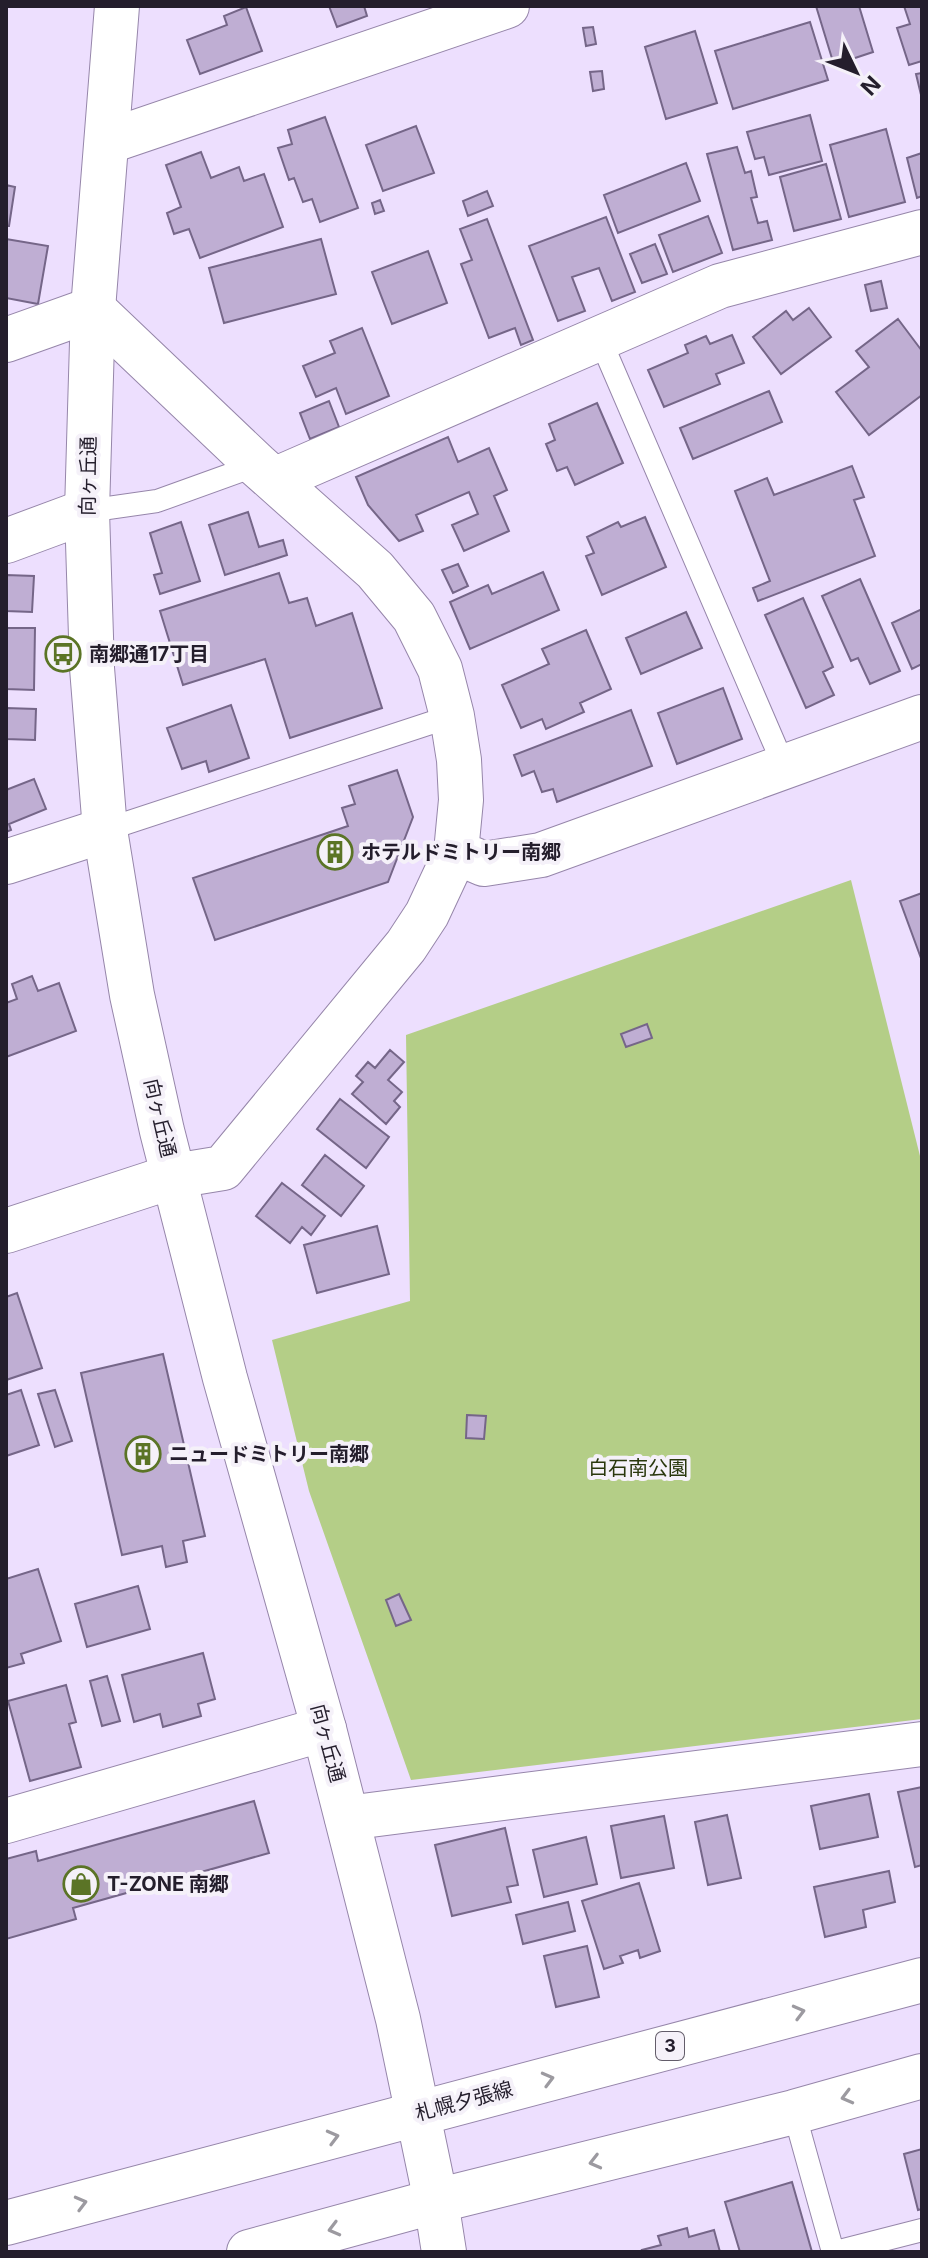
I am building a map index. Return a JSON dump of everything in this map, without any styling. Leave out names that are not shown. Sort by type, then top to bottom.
[{"type":"street","name":"向ヶ丘通","points":[[117,6],[93,309],[87,511],[92,668],[105,830],[132,995],[157,1107],[225,1378],[324,1729],[398,2019],[444,2252]]},
{"type":"street","points":[[107,142],[507,6]]},
{"type":"street","points":[[265,473],[600,339],[720,286],[922,232]]},
{"type":"street","points":[[6,340],[93,309],[265,473],[375,570],[414,617],[440,669],[452,716],[461,800],[456,852],[427,914],[406,946],[223,1168],[174,1176],[6,1231]]},
{"type":"street","points":[[6,541],[87,511]]},
{"type":"street","points":[[456,852],[484,864],[541,855],[922,717]]},
{"type":"street","points":[[6,862],[105,830]]},
{"type":"street","points":[[6,1821],[324,1729]]},
{"type":"street","points":[[347,1818],[922,1744]]},
{"type":"street","name":"札幌夕張線","points":[[6,2223],[922,1980]]},
{"type":"street","points":[[249,2252],[436,2201],[794,2112],[922,2076]]},
{"type":"lane","points":[[600,339],[784,766]]},
{"type":"lane","points":[[87,511],[157,501],[265,473]]},
{"type":"lane","points":[[105,830],[452,716]]},
{"type":"lane","points":[[794,2112],[834,2252],[922,2230]]},
{"type":"green space","name":"白石南公園","points":[[851,880],[922,1164],[922,1719],[411,1780],[309,1491],[272,1340],[410,1301],[406,1035]]},
{"type":"building","points":[[329,6],[364,6],[367,16],[337,27]]},
{"type":"building","points":[[816,6],[859,6],[873,52],[834,65]]},
{"type":"building","points":[[904,6],[922,6],[922,61],[909,65],[897,28],[910,24]]},
{"type":"building","points":[[246,7],[262,51],[200,74],[187,40],[227,25],[224,16]]},
{"type":"building","points":[[810,22],[828,80],[733,109],[715,51]]},
{"type":"building","points":[[593,27],[596,44],[586,46],[583,28]]},
{"type":"building","points":[[695,31],[717,103],[666,119],[645,47]]},
{"type":"building","points":[[602,71],[604,89],[593,91],[590,72]]},
{"type":"building","points":[[922,73],[922,99],[916,74]]},
{"type":"building","points":[[810,115],[822,161],[769,175],[764,157],[755,159],[747,132]]},
{"type":"building","points":[[325,117],[358,208],[320,222],[312,199],[303,202],[294,178],[289,180],[278,148],[292,144],[288,130]]},
{"type":"building","points":[[416,126],[434,173],[383,191],[366,145]]},
{"type":"building","points":[[886,129],[905,202],[849,217],[830,145]]},
{"type":"building","points":[[737,147],[745,173],[751,171],[757,197],[751,198],[758,223],[767,221],[772,240],[733,250],[707,154]]},
{"type":"building","points":[[201,152],[211,178],[239,167],[244,181],[264,174],[283,227],[200,258],[189,229],[174,234],[167,213],[181,207],[166,165]]},
{"type":"building","points":[[922,153],[922,196],[917,198],[907,158]]},
{"type":"building","points":[[686,163],[700,201],[618,233],[604,195]]},
{"type":"building","points":[[826,164],[841,219],[794,231],[780,177]]},
{"type":"building","points":[[6,185],[15,187],[9,226],[6,226]]},
{"type":"building","points":[[487,191],[493,206],[468,216],[463,201]]},
{"type":"building","points":[[380,200],[384,211],[375,214],[372,203]]},
{"type":"building","points":[[708,216],[722,253],[673,272],[659,235]]},
{"type":"building","points":[[606,217],[635,292],[612,301],[599,268],[572,277],[585,311],[558,321],[529,246]]},
{"type":"building","points":[[487,219],[533,340],[521,345],[515,328],[489,338],[461,264],[472,260],[460,229]]},
{"type":"building","points":[[6,239],[48,246],[38,304],[6,298]]},
{"type":"building","points":[[321,239],[336,294],[224,323],[209,268]]},
{"type":"building","points":[[655,244],[667,274],[642,283],[630,254]]},
{"type":"building","points":[[428,251],[447,303],[392,324],[372,272]]},
{"type":"building","points":[[881,281],[887,308],[871,311],[865,285]]},
{"type":"building","points":[[809,308],[831,337],[781,374],[753,337],[786,311],[793,320]]},
{"type":"building","points":[[898,319],[922,351],[922,395],[869,435],[836,392],[869,367],[856,351]]},
{"type":"building","points":[[362,328],[389,396],[346,414],[336,388],[316,397],[303,366],[335,353],[330,341]]},
{"type":"building","points":[[732,335],[744,363],[716,374],[720,384],[664,407],[648,370],[688,353],[685,345],[706,336],[710,344]]},
{"type":"building","points":[[769,391],[782,422],[693,459],[680,428]]},
{"type":"building","points":[[329,401],[339,427],[310,439],[300,413]]},
{"type":"building","points":[[597,403],[623,463],[575,485],[567,467],[557,471],[546,444],[555,440],[549,424]]},
{"type":"building","points":[[448,437],[458,462],[489,448],[507,490],[494,496],[509,531],[464,551],[452,525],[478,514],[469,492],[416,515],[423,531],[399,541],[368,505],[356,477]]},
{"type":"building","points":[[852,466],[864,497],[854,500],[875,556],[758,601],[753,588],[770,581],[735,491],[767,478],[774,495]]},
{"type":"building","points":[[248,512],[259,547],[283,540],[287,555],[225,575],[209,525]]},
{"type":"building","points":[[645,517],[666,567],[602,595],[586,556],[594,553],[587,537],[618,522],[621,527]]},
{"type":"building","points":[[181,522],[200,581],[160,594],[154,575],[162,573],[150,533]]},
{"type":"building","points":[[458,564],[468,586],[453,593],[442,570]]},
{"type":"building","points":[[543,572],[559,610],[470,649],[450,602],[488,585],[492,594]]},
{"type":"building","points":[[279,573],[289,603],[307,598],[316,626],[352,613],[382,708],[290,738],[265,659],[183,685],[160,611]]},
{"type":"building","points":[[6,575],[34,576],[32,612],[6,611]]},
{"type":"building","points":[[860,579],[900,671],[870,684],[858,658],[851,661],[822,596]]},
{"type":"building","points":[[803,598],[833,667],[823,672],[834,695],[806,708],[765,615]]},
{"type":"building","points":[[922,609],[922,664],[912,669],[892,623]]},
{"type":"building","points":[[686,612],[702,648],[641,674],[626,638]]},
{"type":"building","points":[[6,628],[35,628],[34,690],[6,689]]},
{"type":"building","points":[[586,630],[611,689],[580,703],[584,712],[546,729],[542,719],[521,728],[502,685],[549,664],[542,649]]},
{"type":"building","points":[[723,688],[742,739],[677,764],[658,713]]},
{"type":"building","points":[[231,705],[249,758],[209,772],[206,761],[182,769],[167,728]]},
{"type":"building","points":[[6,708],[36,709],[35,740],[6,739]]},
{"type":"building","points":[[631,710],[652,766],[557,802],[553,789],[542,792],[534,771],[522,776],[514,755]]},
{"type":"building","name":"ホテルドミトリー南郷","points":[[397,770],[413,817],[388,882],[215,940],[193,878],[348,826],[342,808],[355,804],[349,786]]},
{"type":"building","points":[[34,779],[46,809],[9,824],[11,830],[6,832],[6,790]]},
{"type":"building","points":[[922,893],[922,961],[900,901]]},
{"type":"building","points":[[32,976],[38,991],[59,983],[76,1031],[6,1057],[6,1003],[17,999],[12,984]]},
{"type":"building","points":[[647,1024],[652,1038],[626,1047],[621,1034]]},
{"type":"building","points":[[390,1050],[404,1062],[388,1080],[402,1092],[394,1101],[400,1107],[386,1124],[352,1094],[363,1082],[356,1076],[368,1062],[375,1068]]},
{"type":"building","points":[[340,1099],[389,1137],[366,1168],[317,1129]]},
{"type":"building","points":[[325,1155],[364,1186],[341,1216],[302,1185]]},
{"type":"building","points":[[282,1183],[325,1216],[311,1235],[302,1227],[290,1243],[256,1216]]},
{"type":"building","points":[[377,1226],[389,1274],[317,1293],[304,1245]]},
{"type":"building","points":[[17,1293],[42,1368],[6,1380],[6,1297]]},
{"type":"building","name":"ニュードミトリー南郷","points":[[163,1354],[205,1536],[183,1541],[187,1562],[166,1567],[162,1546],[122,1555],[81,1373]]},
{"type":"building","points":[[21,1390],[39,1445],[6,1456],[6,1395]]},
{"type":"building","points":[[55,1390],[72,1441],[55,1447],[38,1394]]},
{"type":"building","points":[[467,1415],[486,1416],[484,1439],[466,1438]]},
{"type":"building","points":[[38,1569],[61,1641],[21,1654],[24,1663],[6,1668],[6,1579]]},
{"type":"building","points":[[138,1586],[150,1629],[87,1647],[75,1604]]},
{"type":"building","points":[[399,1594],[411,1620],[396,1626],[386,1600]]},
{"type":"building","points":[[203,1653],[215,1699],[198,1704],[201,1716],[163,1727],[160,1714],[134,1722],[122,1675]]},
{"type":"building","points":[[107,1676],[120,1721],[102,1726],[90,1681]]},
{"type":"building","points":[[66,1685],[76,1722],[69,1724],[81,1767],[30,1781],[8,1701]]},
{"type":"building","points":[[922,1787],[922,1865],[915,1867],[898,1792]]},
{"type":"building","points":[[869,1794],[878,1837],[820,1849],[811,1806]]},
{"type":"building","name":"T-ZONE 南郷","points":[[254,1801],[269,1853],[73,1908],[76,1919],[6,1939],[6,1859],[36,1851],[38,1861]]},
{"type":"building","points":[[727,1815],[741,1878],[708,1885],[695,1822]]},
{"type":"building","points":[[664,1816],[674,1868],[621,1878],[611,1826]]},
{"type":"building","points":[[505,1828],[518,1885],[507,1887],[511,1902],[452,1916],[435,1845]]},
{"type":"building","points":[[586,1837],[597,1884],[544,1897],[533,1850]]},
{"type":"building","points":[[889,1871],[895,1902],[863,1910],[866,1927],[825,1937],[814,1887]]},
{"type":"building","points":[[639,1883],[660,1951],[640,1958],[638,1950],[620,1956],[623,1963],[604,1969],[582,1901]]},
{"type":"building","points":[[568,1902],[575,1931],[523,1944],[516,1915]]},
{"type":"building","points":[[587,1946],[599,1997],[556,2007],[544,1956]]},
{"type":"building","points":[[922,2149],[922,2209],[918,2210],[904,2154]]},
{"type":"building","points":[[792,2182],[812,2252],[740,2252],[725,2202]]},
{"type":"building","points":[[687,2228],[689,2237],[714,2230],[720,2252],[643,2252],[661,2245],[658,2236]]},
{"type":"place","name":"南郷通17丁目","points":[[63,654]]},
{"type":"place","name":"ホテルドミトリー南郷","points":[[335,852]]},
{"type":"place","name":"ニュードミトリー南郷","points":[[143,1454]]},
{"type":"place","name":"T-ZONE 南郷","points":[[81,1884]]}]
